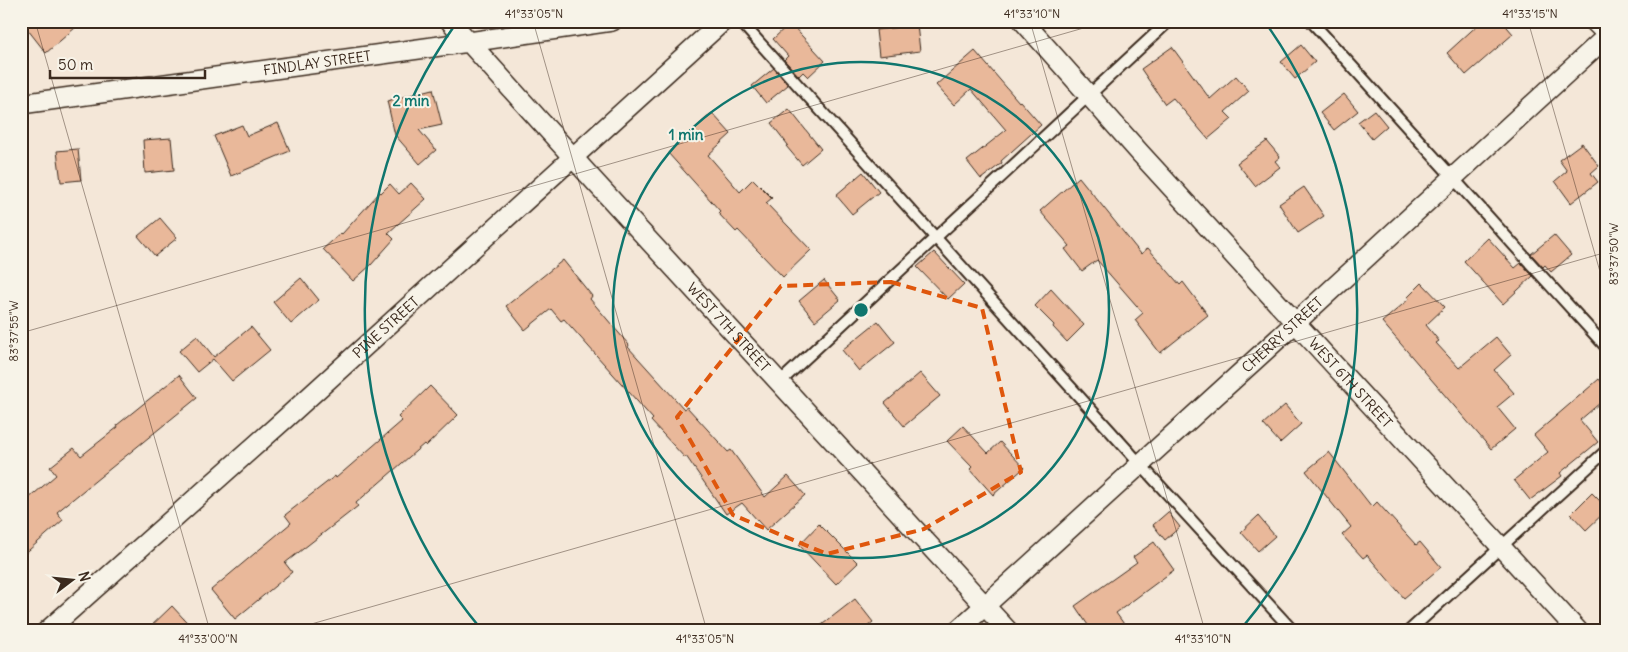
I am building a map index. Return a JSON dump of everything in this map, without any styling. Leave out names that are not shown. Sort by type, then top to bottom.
[{"type":"street","name":"WEST 7TH STREET","points":[[450,21],[1008,631]]},
{"type":"street","name":"FINDLAY STREET","points":[[21,104],[612,21]]},
{"type":"street","name":"PINE STREET","points":[[47,631],[723,21]]},
{"type":"street","name":"WEST 6TH STREET","points":[[1023,21],[1088,95],[1578,631]]},
{"type":"street","points":[[1594,21],[1607,35]]},
{"type":"street","name":"CHERRY STREET","points":[[957,631],[1607,35]]},
{"type":"lane","points":[[740,21],[1293,631]]},
{"type":"lane","points":[[780,382],[1169,21]]},
{"type":"lane","points":[[1311,21],[1607,348]]},
{"type":"lane","points":[[1409,631],[1607,450]]},
{"type":"highlighted area","points":[[891,282],[982,308],[1021,472],[924,529],[827,554],[733,515],[677,417],[781,286]]},
{"type":"building","points":[[21,21],[83,21],[46,53]]},
{"type":"building","points":[[1482,21],[1502,21],[1513,34],[1466,75],[1447,53]]},
{"type":"building","points":[[790,23],[825,61],[808,77],[803,72],[799,76],[784,60],[788,56],[773,39]]},
{"type":"building","points":[[917,25],[920,51],[879,56],[876,30]]},
{"type":"building","points":[[1301,45],[1315,62],[1295,79],[1281,62]]},
{"type":"building","points":[[1172,47],[1210,99],[1236,76],[1249,91],[1225,112],[1232,119],[1208,139],[1173,98],[1165,104],[1141,69]]},
{"type":"building","points":[[975,51],[1041,125],[1001,161],[1002,163],[981,179],[967,161],[1006,130],[971,89],[954,105],[936,85]]},
{"type":"building","points":[[774,68],[788,85],[766,103],[752,86]]},
{"type":"building","points":[[433,89],[442,125],[419,130],[436,150],[420,164],[395,135],[387,101]]},
{"type":"building","points":[[1344,94],[1358,111],[1334,130],[1320,113]]},
{"type":"building","points":[[789,109],[821,149],[802,165],[786,146],[788,145],[771,123]]},
{"type":"building","points":[[1374,110],[1387,126],[1372,139],[1358,122]]},
{"type":"building","points":[[712,113],[731,134],[708,155],[740,192],[753,179],[772,198],[766,203],[811,250],[783,277],[738,230],[736,232],[718,213],[720,211],[668,153]]},
{"type":"building","points":[[278,123],[290,151],[231,176],[214,136],[242,125],[247,136]]},
{"type":"building","points":[[171,138],[174,170],[145,173],[143,140]]},
{"type":"building","points":[[1267,141],[1280,157],[1275,161],[1280,167],[1255,186],[1237,163]]},
{"type":"building","points":[[1582,143],[1599,166],[1591,173],[1598,182],[1571,203],[1555,181],[1567,171],[1559,160]]},
{"type":"building","points":[[78,149],[81,180],[61,182],[57,151]]},
{"type":"building","points":[[863,172],[879,192],[852,214],[836,195]]},
{"type":"building","points":[[1079,177],[1141,254],[1148,248],[1180,285],[1183,282],[1208,315],[1160,353],[1135,320],[1143,313],[1097,260],[1082,271],[1065,249],[1070,246],[1040,211]]},
{"type":"building","points":[[411,183],[426,199],[388,233],[394,239],[371,265],[353,281],[323,249],[342,234],[380,192],[390,184],[399,194]]},
{"type":"building","points":[[1304,187],[1324,216],[1298,233],[1279,204]]},
{"type":"building","points":[[160,218],[177,238],[155,256],[138,236]]},
{"type":"building","points":[[1554,235],[1571,255],[1551,272],[1545,265],[1543,267],[1531,254]]},
{"type":"building","points":[[1488,238],[1515,268],[1521,263],[1533,276],[1503,304],[1464,261]]},
{"type":"building","points":[[934,252],[964,284],[948,299],[917,267]]},
{"type":"building","points":[[563,260],[592,296],[590,299],[629,345],[628,347],[684,409],[687,407],[728,452],[731,450],[765,497],[788,476],[805,495],[766,530],[742,503],[726,514],[686,456],[685,458],[651,421],[653,419],[564,319],[561,321],[551,309],[525,330],[506,306]]},
{"type":"building","points":[[301,278],[319,300],[291,324],[273,302]]},
{"type":"building","points":[[824,280],[840,300],[815,321],[799,301]]},
{"type":"building","points":[[1422,283],[1445,307],[1426,325],[1439,341],[1436,343],[1459,368],[1496,337],[1511,355],[1494,370],[1514,393],[1497,407],[1515,429],[1491,449],[1382,322],[1409,299],[1408,297]]},
{"type":"building","points":[[1051,289],[1084,325],[1067,342],[1053,327],[1054,325],[1035,306]]},
{"type":"building","points":[[878,321],[895,342],[859,371],[842,350]]},
{"type":"building","points":[[251,327],[270,350],[232,381],[213,359],[197,372],[179,351],[197,336],[214,357]]},
{"type":"building","points":[[920,373],[940,396],[904,426],[885,403]]},
{"type":"building","points":[[179,375],[197,398],[57,512],[63,520],[21,557],[21,505],[56,475],[50,467],[74,448],[81,456]]},
{"type":"building","points":[[1599,379],[1607,389],[1607,397],[1580,420],[1598,442],[1560,473],[1562,476],[1530,500],[1514,480],[1548,452],[1534,435]]},
{"type":"building","points":[[430,386],[458,415],[426,446],[424,444],[356,503],[358,506],[285,563],[292,572],[235,619],[211,590],[291,523],[285,515],[335,476],[336,478],[402,421],[398,417]]},
{"type":"building","points":[[1285,405],[1301,424],[1280,443],[1263,424]]},
{"type":"building","points":[[963,426],[988,453],[1000,442],[1024,468],[993,495],[970,469],[972,467],[947,441]]},
{"type":"building","points":[[1329,452],[1372,507],[1377,502],[1416,545],[1420,542],[1441,567],[1404,598],[1367,555],[1363,558],[1342,535],[1351,527],[1306,471]]},
{"type":"building","points":[[1592,493],[1607,510],[1586,530],[1571,514]]},
{"type":"building","points":[[1168,512],[1180,527],[1165,540],[1153,525]]},
{"type":"building","points":[[1258,516],[1275,536],[1258,551],[1241,532]]},
{"type":"building","points":[[819,524],[858,563],[836,584],[799,545]]},
{"type":"building","points":[[1154,542],[1174,570],[1116,613],[1129,631],[1092,631],[1075,606],[1137,562],[1133,557]]},
{"type":"building","points":[[855,599],[873,622],[862,631],[814,631]]},
{"type":"building","points":[[172,606],[195,631],[146,631]]}]
